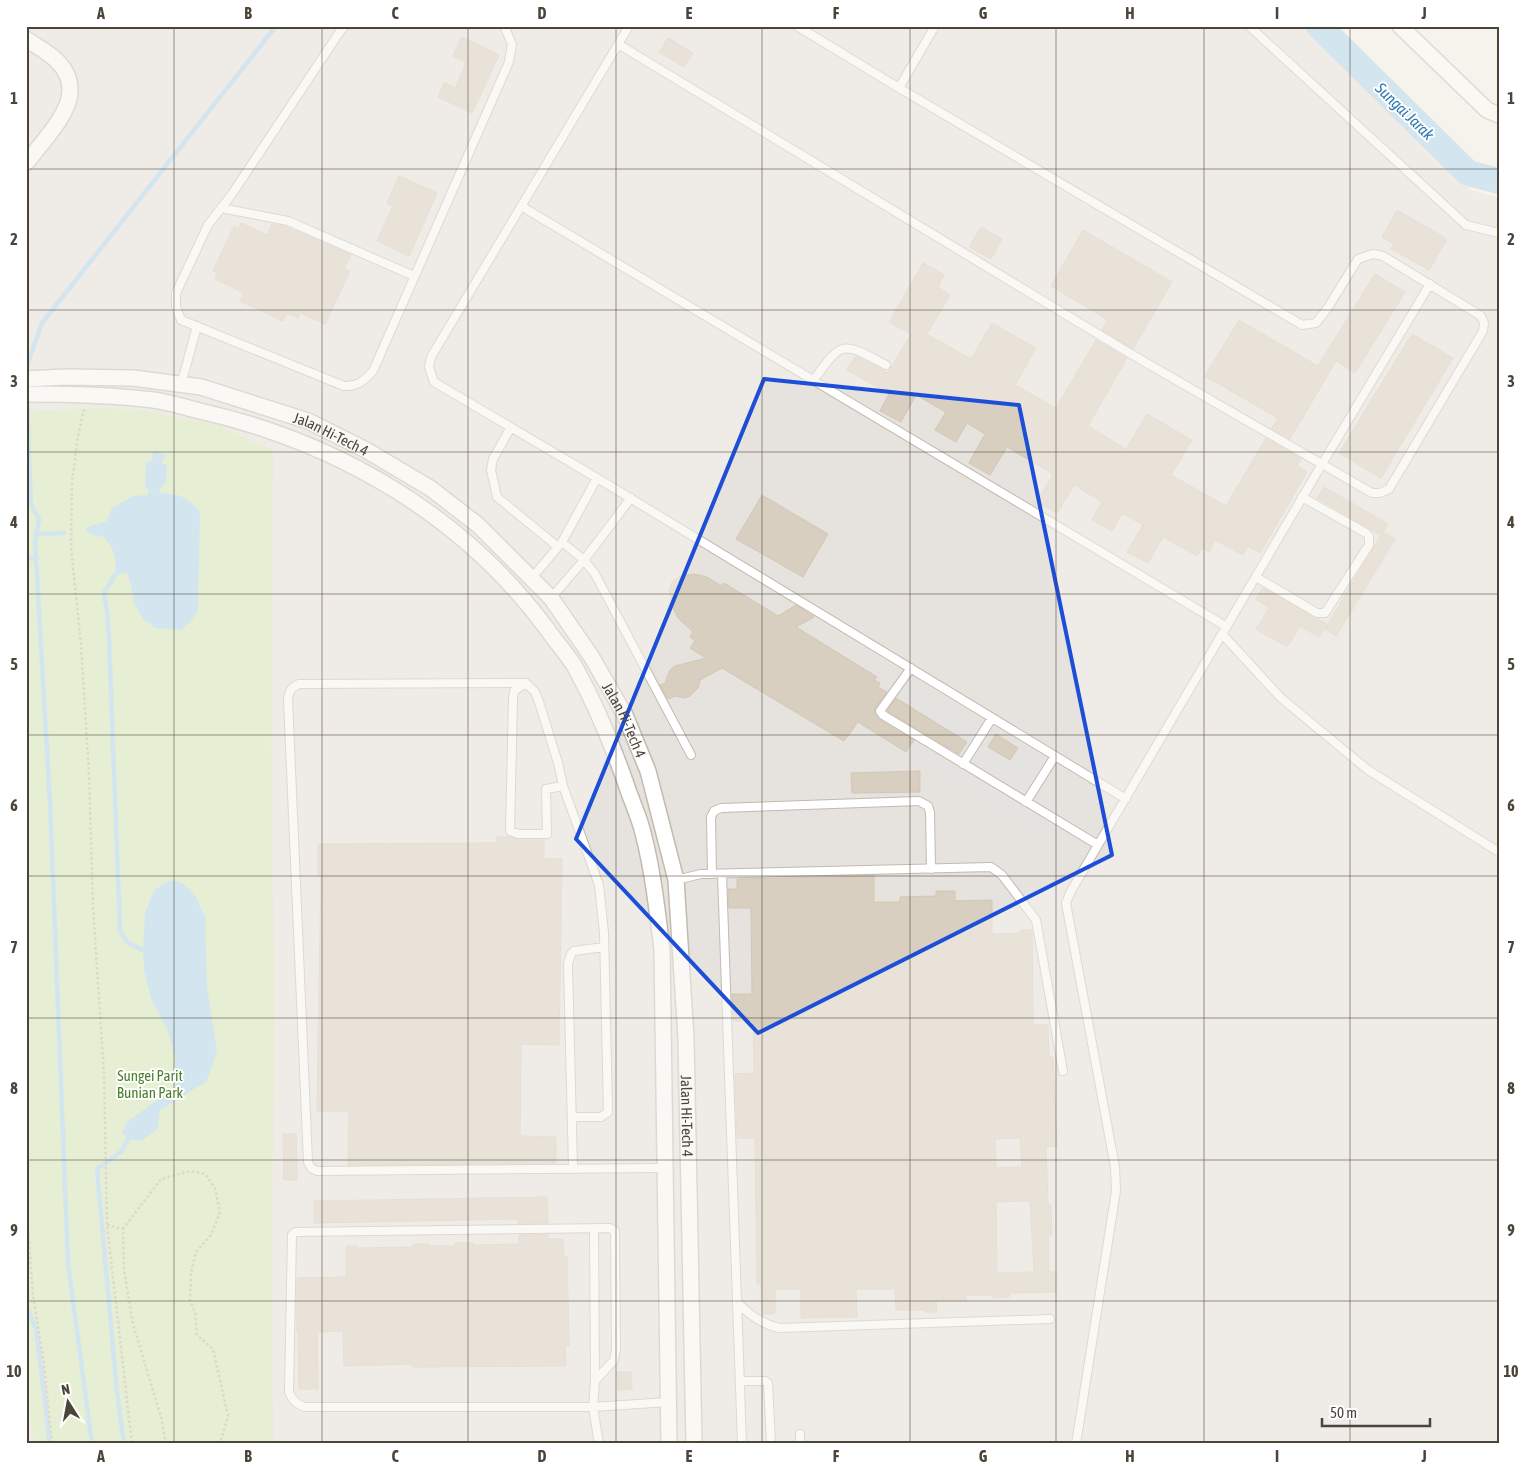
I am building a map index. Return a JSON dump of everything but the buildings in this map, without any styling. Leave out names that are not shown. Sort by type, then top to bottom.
[{"type":"street","points":[[1400,26],[1487,110],[1499,116]]},
{"type":"street","points":[[26,39],[57,61],[68,76],[71,91],[66,108],[54,128],[26,162]]},
{"type":"street","name":"Jalan Hi-Tech 4","points":[[26,379],[65,377],[133,378],[181,385],[200,388],[308,421],[366,450],[430,488],[478,525],[551,598],[591,656],[625,715],[648,771],[676,880],[686,1038],[694,1444]]},
{"type":"street","name":"Jalan Hi-Tech 4","points":[[26,394],[66,394],[155,400],[225,416],[287,436],[335,456],[388,485],[452,528],[499,572],[533,610],[574,666],[606,729],[643,832],[655,892],[662,949],[669,1444]]},
{"type":"lane","points":[[346,26],[341,30],[208,225],[176,293],[176,307],[181,320],[344,386],[354,387],[366,379],[373,371],[509,62],[512,44],[504,26]]},
{"type":"lane","points":[[629,26],[430,357],[428,366],[434,382],[631,498],[1126,799]]},
{"type":"lane","points":[[618,44],[1122,348],[1372,493],[1380,493],[1389,489],[1483,331],[1484,323],[1481,316],[1383,256],[1373,254],[1358,259],[1327,309],[1316,323],[1302,325],[898,88],[797,26]]},
{"type":"lane","points":[[898,88],[935,26]]},
{"type":"lane","points":[[1249,26],[1466,225],[1499,233]]},
{"type":"lane","points":[[521,206],[1227,626]]},
{"type":"lane","points":[[221,208],[288,221],[414,276]]},
{"type":"lane","points":[[1076,1444],[1116,1190],[1115,1167],[1066,903],[1071,891],[1302,497],[1430,284]]},
{"type":"lane","points":[[181,385],[197,326]]},
{"type":"lane","points":[[813,381],[828,360],[837,351],[847,347],[886,364]]},
{"type":"lane","points":[[511,427],[493,460],[491,470],[497,497],[584,560],[595,574],[691,755]]},
{"type":"lane","points":[[532,578],[560,544],[597,478]]},
{"type":"lane","points":[[1256,577],[1317,613],[1325,614],[1369,544],[1369,536],[1366,532],[1302,497]]},
{"type":"lane","points":[[551,598],[584,560],[631,498]]},
{"type":"lane","points":[[1222,634],[1280,698],[1368,770],[1499,852]]},
{"type":"lane","points":[[911,668],[880,711],[881,713],[1098,845]]},
{"type":"lane","points":[[572,1117],[601,1117],[608,1112],[604,947],[599,885],[563,786],[558,763],[535,692],[526,683],[298,684],[293,687],[289,692],[288,700],[308,1162],[312,1168],[316,1171],[666,1168]]},
{"type":"lane","points":[[526,683],[514,692],[513,698],[510,831],[518,834],[547,834],[546,789],[563,786]]},
{"type":"lane","points":[[963,764],[992,718]]},
{"type":"lane","points":[[1026,802],[1055,756]]},
{"type":"lane","points":[[712,874],[711,817],[714,811],[721,808],[920,801],[928,806],[930,812],[931,869]]},
{"type":"lane","points":[[676,880],[701,874],[991,867],[1002,876],[1036,920],[1063,1071]]},
{"type":"lane","points":[[722,874],[742,1444]]},
{"type":"lane","points":[[573,1169],[568,964],[570,954],[574,951],[604,947]]},
{"type":"lane","points":[[594,1228],[595,1381],[593,1407],[598,1444]]},
{"type":"lane","points":[[595,1381],[614,1360],[616,1350],[615,1232],[610,1228],[295,1232],[292,1235],[289,1392],[298,1405],[593,1407],[668,1402]]},
{"type":"lane","points":[[737,1302],[747,1313],[766,1325],[779,1328],[1050,1319]]},
{"type":"lane","points":[[740,1381],[765,1381],[768,1383],[771,1444]]},
{"type":"lane","points":[[800,1434],[800,1444]]},
{"type":"path","points":[[84,405],[72,483],[71,547],[81,645],[90,774],[93,907],[104,1074],[106,1225],[132,1444]]},
{"type":"path","points":[[166,1444],[133,1324],[124,1270],[124,1229],[161,1179],[190,1171],[205,1174],[214,1188],[220,1212],[211,1235],[196,1252],[191,1273],[190,1300],[195,1313],[197,1336],[213,1349],[228,1416],[220,1444]]},
{"type":"path","points":[[26,1202],[33,1295],[44,1365],[52,1444]]},
{"type":"path","points":[[106,1225],[124,1229]]},
{"type":"highlighted area","points":[[764,379],[1019,405],[1112,855],[758,1033],[576,839]]},
{"type":"shaded area","points":[[26,26],[1304,26],[1471,190],[1499,198],[1499,1444],[26,1444]]},
{"type":"shaded area","points":[[482,459],[568,507],[551,544],[485,498],[479,489]]},
{"type":"shaded area","points":[[1320,479],[1405,530],[1332,650],[1246,601]]},
{"type":"shaded area","points":[[891,673],[1057,763],[1037,792],[1082,814],[1062,848],[857,731]]},
{"type":"green space","name":"Sungei Parit Bunian Park","points":[[98,408],[140,410],[219,426],[273,451],[271,744],[274,1002],[273,1444],[34,1444],[26,1379],[26,411]]},
{"type":"water","points":[[153,451],[166,454],[161,463],[167,465],[166,482],[159,493],[172,494],[187,499],[200,512],[198,610],[190,622],[181,630],[155,628],[143,619],[134,603],[127,573],[115,575],[116,563],[111,546],[104,537],[92,535],[85,530],[90,526],[107,521],[112,508],[133,496],[148,495],[149,490],[145,486],[146,462],[152,460]]},
{"type":"water","points":[[171,880],[182,883],[195,895],[205,917],[207,986],[217,1051],[207,1081],[160,1110],[158,1128],[143,1140],[128,1140],[122,1132],[127,1122],[175,1087],[175,1057],[168,1031],[151,999],[144,969],[143,950],[145,913],[154,890]]},
{"type":"waterway","points":[[27,377],[27,365],[42,323],[276,26]]},
{"type":"waterway","name":"Sungai Jarak","points":[[1319,26],[1468,173],[1499,181]]},
{"type":"waterway","points":[[27,397],[31,505],[39,519],[35,542],[50,802],[68,1263],[92,1444]]},
{"type":"waterway","points":[[36,534],[64,533]]},
{"type":"waterway","points":[[26,558],[37,559]]},
{"type":"waterway","points":[[115,575],[104,593],[109,639],[120,931],[128,943],[143,950]]},
{"type":"waterway","points":[[124,1444],[117,1392],[97,1169],[121,1152],[128,1140]]},
{"type":"waterway","points":[[26,1306],[36,1329],[50,1444]]}]
